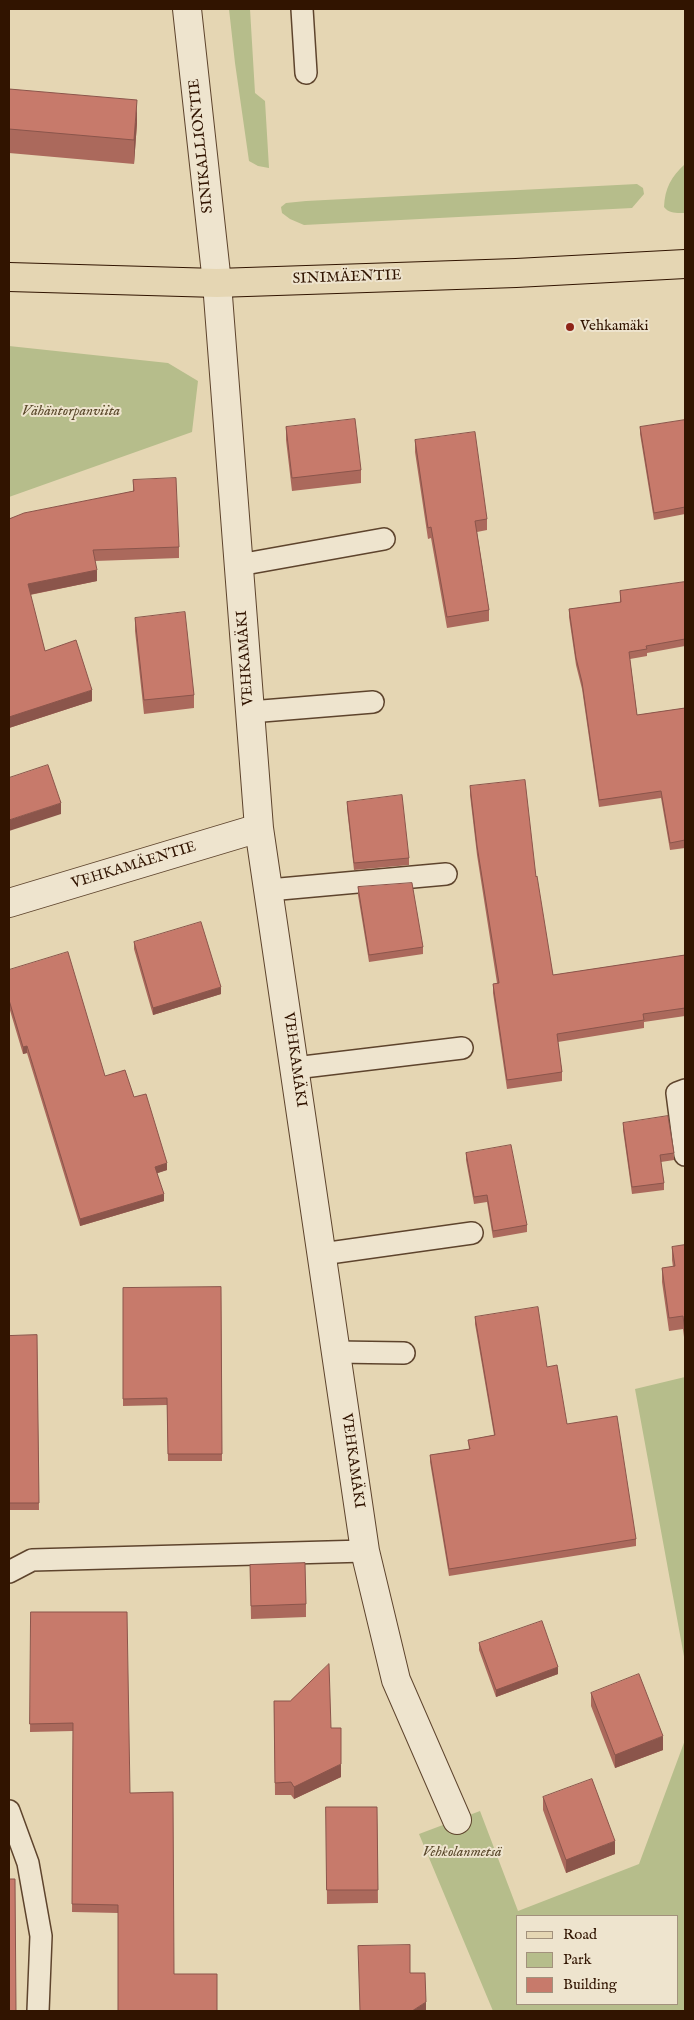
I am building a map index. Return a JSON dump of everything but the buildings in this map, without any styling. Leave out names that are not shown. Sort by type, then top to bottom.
[{"type":"main road","name":"SINIMÄENTIE","points":[[9,277],[218,283],[516,273],[685,264]]},
{"type":"street","name":"SINIKALLIONTIE","points":[[187,9],[218,283]]},
{"type":"street","name":"VEHKAMÄKI","points":[[218,283],[259,828],[365,1551],[396,1680],[457,1820]]},
{"type":"street","name":"VEHKAMÄENTIE","points":[[9,903],[259,828]]},
{"type":"lane","points":[[302,9],[306,72]]},
{"type":"lane","points":[[239,565],[384,539]]},
{"type":"lane","points":[[250,712],[373,702]]},
{"type":"lane","points":[[269,890],[446,874]]},
{"type":"lane","points":[[295,1068],[462,1048]]},
{"type":"lane","points":[[685,1090],[677,1093],[685,1155]]},
{"type":"lane","points":[[322,1254],[472,1233]]},
{"type":"lane","points":[[336,1352],[404,1354]]},
{"type":"lane","points":[[9,1572],[32,1560],[365,1551]]},
{"type":"lane","points":[[9,1811],[28,1863],[41,1936],[38,2011]]},
{"type":"green space","points":[[229,9],[250,9],[255,93],[265,101],[269,168],[258,166],[249,161]]},
{"type":"green space","points":[[685,164],[685,213],[671,212],[664,207],[667,188],[672,178]]},
{"type":"green space","points":[[637,184],[643,188],[644,194],[632,208],[304,225],[282,213],[281,207],[286,203],[306,201]]},
{"type":"green space","name":"Vähäntorpanviita","points":[[9,346],[168,363],[198,381],[192,432],[9,497]]},
{"type":"green space","points":[[685,1377],[685,1662],[635,1389]]},
{"type":"green space","name":"Vehkolanmetsä","points":[[685,1740],[685,2011],[493,2011],[419,1834],[480,1811],[518,1911],[639,1864]]},
{"type":"place","name":"Vehkamäki","points":[[570,327]]}]
